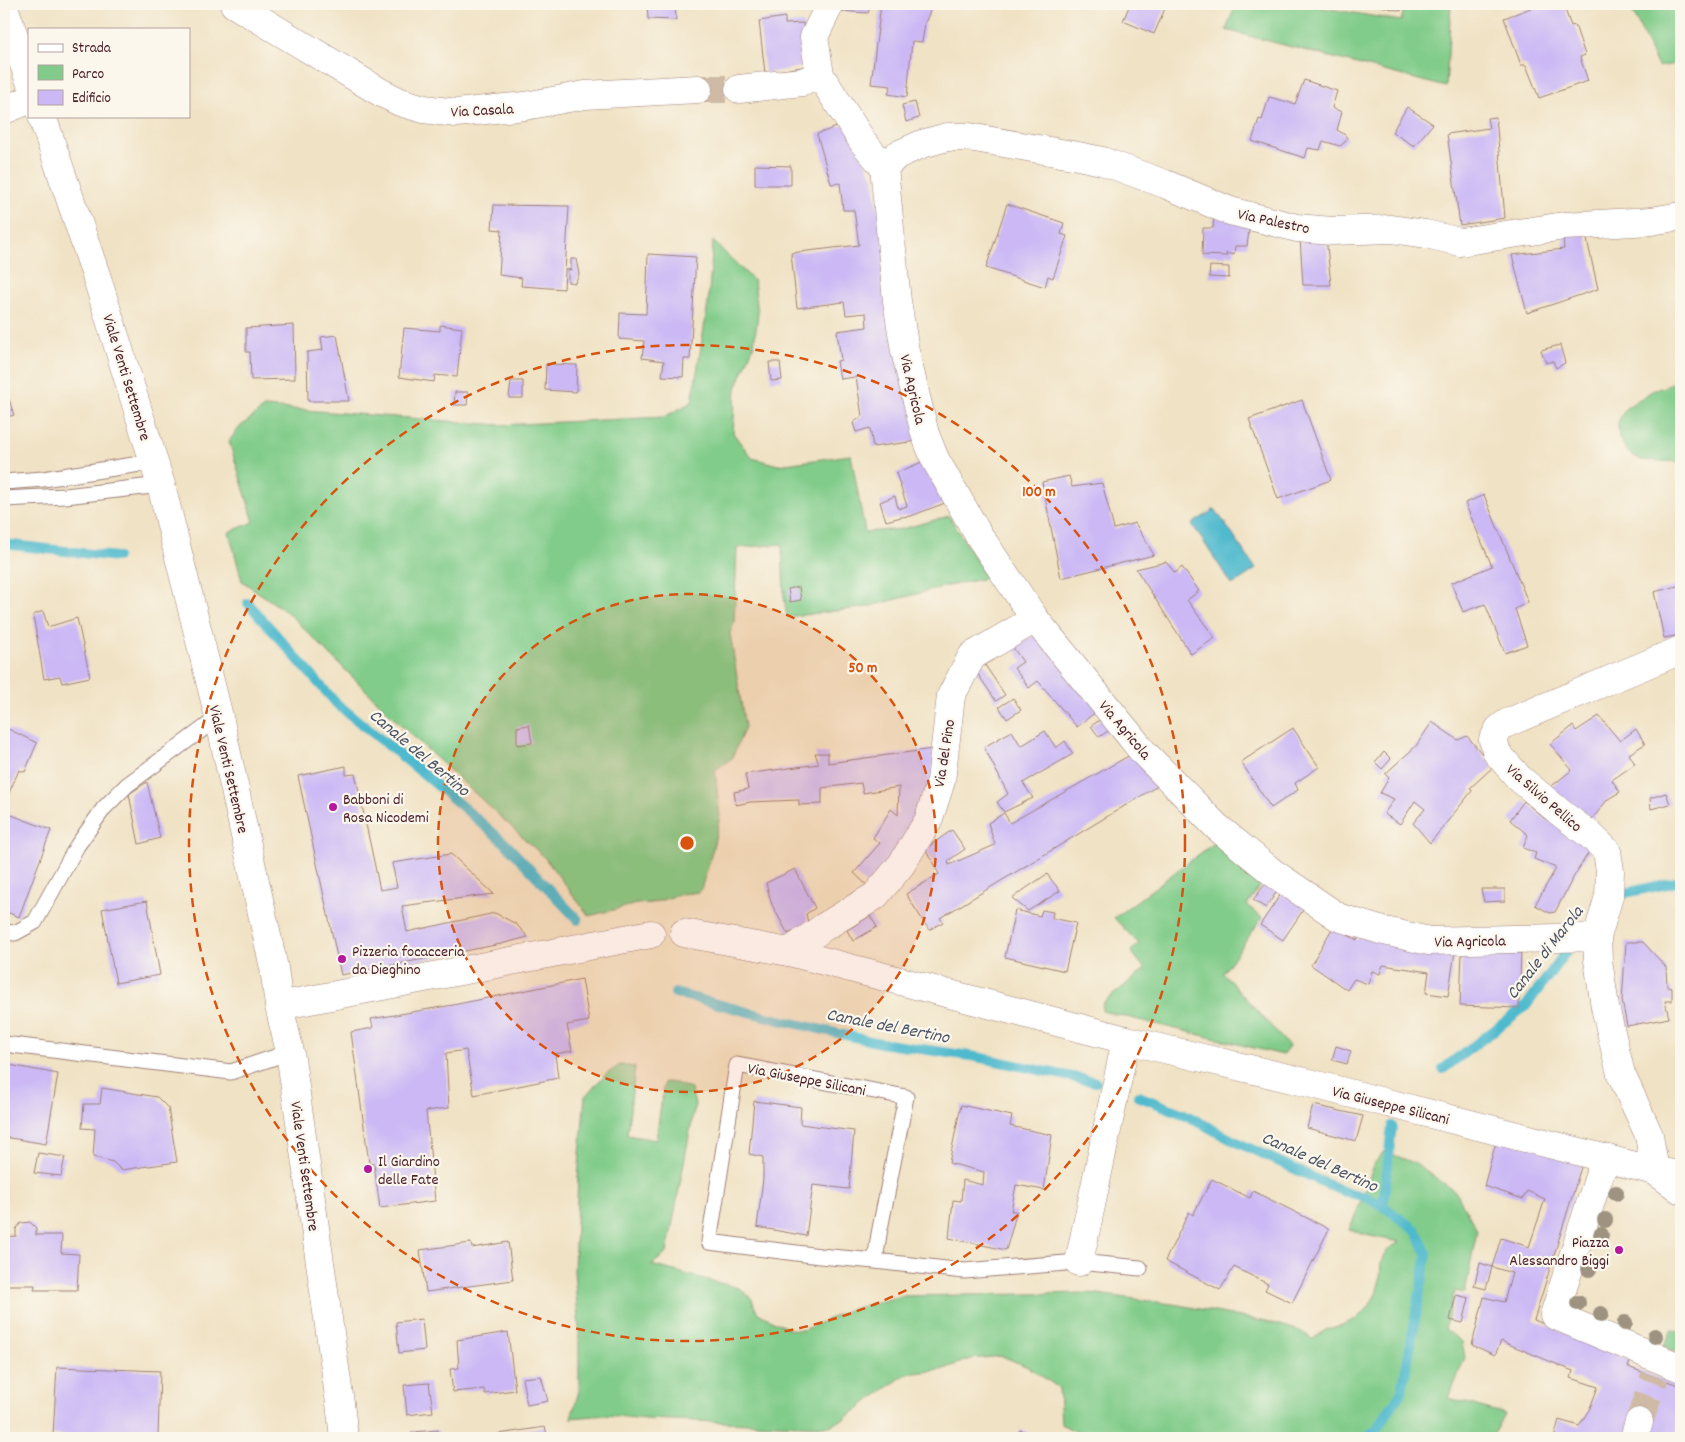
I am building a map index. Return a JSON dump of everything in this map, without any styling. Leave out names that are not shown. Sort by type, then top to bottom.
[{"type":"street","name":"Via Casala","points":[[234,4],[380,92],[400,102],[424,109],[456,112],[525,106],[586,95],[698,89]]},
{"type":"street","points":[[830,4],[814,37],[820,75],[863,142],[884,167]]},
{"type":"street","points":[[4,7],[28,76]]},
{"type":"street","points":[[740,89],[802,82],[820,75]]},
{"type":"street","points":[[4,110],[28,100]]},
{"type":"street","name":"Viale Venti Settembre","points":[[43,118],[96,275],[157,474],[219,717],[274,968],[279,1006],[290,1052],[344,1438]]},
{"type":"street","name":"Via Palestro","points":[[884,167],[897,155],[922,144],[947,137],[969,137],[1102,162],[1165,184],[1230,211],[1297,228],[1332,230],[1391,229],[1426,234],[1460,242],[1564,226],[1651,221],[1681,216]]},
{"type":"street","name":"Via Agricola","points":[[884,167],[897,301],[905,351],[925,434],[935,460],[956,498],[1034,619],[1144,753],[1217,828],[1272,872],[1338,917],[1380,930],[1429,941],[1597,937]]},
{"type":"street","name":"Via del Pino","points":[[789,952],[824,927],[875,896],[901,865],[928,820],[941,781],[951,696],[972,656],[1034,619]]},
{"type":"street","name":"Via Silvio Pellico","points":[[1597,937],[1608,896],[1610,870],[1607,851],[1519,778],[1497,753],[1494,740],[1499,729],[1507,723],[1681,650]]},
{"type":"street","name":"Via Giuseppe Silicani","points":[[684,933],[789,952],[1126,1040],[1309,1083],[1668,1173]]},
{"type":"street","points":[[279,1006],[639,936]]},
{"type":"street","points":[[1597,937],[1598,960],[1605,1007],[1621,1074],[1668,1173],[1681,1190]]},
{"type":"street","points":[[1079,1262],[1126,1040]]},
{"type":"street","points":[[1605,1158],[1554,1315],[1665,1368]]},
{"type":"lane","points":[[4,482],[157,474]]},
{"type":"lane","points":[[4,499],[65,496],[157,474]]},
{"type":"lane","points":[[4,932],[15,933],[35,922],[77,846],[104,808],[127,784],[219,717]]},
{"type":"lane","points":[[4,1044],[231,1072],[290,1052]]},
{"type":"lane","name":"Via Giuseppe Silicani","points":[[875,1261],[906,1097],[738,1065],[709,1242],[820,1256],[964,1270],[1079,1262],[1140,1268]]},
{"type":"green space","points":[[1236,4],[1301,4],[1401,21],[1405,4],[1451,4],[1446,87],[1226,30]]},
{"type":"green space","points":[[1632,4],[1681,4],[1681,63],[1658,67],[1630,6]]},
{"type":"green space","points":[[713,241],[754,281],[758,313],[754,345],[736,388],[733,433],[752,458],[778,465],[851,455],[865,532],[902,529],[949,516],[987,578],[947,586],[867,607],[787,617],[784,597],[782,544],[737,548],[734,623],[730,633],[745,727],[732,758],[715,770],[720,817],[700,892],[682,894],[652,903],[637,904],[589,916],[544,857],[402,726],[287,612],[242,581],[229,532],[254,522],[229,441],[240,427],[265,407],[500,425],[664,417],[692,402],[708,304]]},
{"type":"green space","points":[[1681,378],[1681,462],[1641,460],[1628,452],[1619,438],[1618,422],[1626,408],[1652,391],[1667,386]]},
{"type":"green space","points":[[1214,843],[1262,883],[1247,905],[1262,918],[1223,973],[1289,1046],[1283,1055],[1102,1011],[1103,1003],[1145,969],[1131,951],[1139,944],[1114,918]]},
{"type":"green space","points":[[620,1065],[635,1067],[627,1135],[656,1140],[664,1082],[676,1083],[691,1089],[695,1104],[667,1253],[651,1265],[739,1288],[751,1298],[758,1313],[789,1329],[804,1330],[848,1310],[902,1296],[1090,1293],[1179,1305],[1277,1324],[1300,1331],[1313,1339],[1327,1329],[1356,1319],[1368,1308],[1376,1294],[1380,1279],[1381,1263],[1388,1249],[1400,1242],[1349,1230],[1374,1164],[1384,1151],[1414,1163],[1455,1191],[1477,1230],[1465,1293],[1455,1291],[1445,1329],[1462,1342],[1465,1357],[1449,1398],[1505,1414],[1491,1438],[1088,1438],[1061,1424],[1059,1388],[1030,1368],[1002,1356],[971,1359],[941,1370],[906,1374],[844,1419],[829,1426],[646,1419],[606,1415],[571,1418],[579,1391],[579,1329],[574,1271],[578,1178],[585,1096],[606,1074]]},
{"type":"green space","points":[[1672,1329],[1680,1332],[1681,1329],[1681,1353],[1664,1347]]},
{"type":"water","points":[[1215,509],[1256,569],[1232,585],[1192,524]]},
{"type":"building","points":[[647,4],[675,4],[676,20],[648,19]]},
{"type":"building","points":[[844,4],[871,4],[868,13],[840,11]]},
{"type":"building","points":[[881,4],[933,4],[925,23],[922,42],[912,41],[907,97],[888,94],[891,86],[871,84]]},
{"type":"building","points":[[1130,4],[1167,4],[1154,34],[1123,21]]},
{"type":"building","points":[[1373,4],[1403,4],[1401,11]]},
{"type":"building","points":[[1542,4],[1563,4],[1571,26],[1575,25],[1585,55],[1580,57],[1588,81],[1539,98],[1526,65],[1521,65],[1504,18]]},
{"type":"building","points":[[785,17],[785,24],[803,23],[808,66],[765,73],[759,21]]},
{"type":"building","points":[[1304,80],[1337,91],[1332,108],[1342,112],[1337,130],[1347,138],[1345,142],[1340,146],[1323,141],[1320,150],[1308,148],[1305,158],[1252,141],[1259,119],[1262,120],[1269,97],[1295,104]]},
{"type":"building","points":[[915,102],[919,118],[906,122],[902,105]]},
{"type":"building","points":[[1407,107],[1433,124],[1414,146],[1392,132]]},
{"type":"building","points":[[1496,117],[1505,218],[1460,225],[1447,134],[1489,128],[1487,118]]},
{"type":"building","points":[[845,124],[873,177],[917,441],[873,447],[870,428],[856,432],[853,423],[862,416],[856,377],[840,379],[837,361],[841,360],[837,331],[867,327],[866,313],[846,315],[844,302],[797,308],[791,253],[859,245],[854,210],[843,210],[840,183],[831,184],[817,134]]},
{"type":"building","points":[[755,165],[791,166],[791,185],[755,185]]},
{"type":"building","points":[[1007,204],[1064,223],[1061,234],[1067,236],[1053,278],[1048,276],[1045,287],[986,268]]},
{"type":"building","points":[[494,205],[569,206],[564,289],[521,286],[522,278],[499,275],[502,230],[492,229]]},
{"type":"building","points":[[1214,217],[1250,223],[1247,246],[1235,246],[1234,255],[1226,253],[1227,256],[1202,255],[1203,228],[1213,228]]},
{"type":"building","points":[[1563,235],[1586,235],[1598,289],[1527,313],[1512,255],[1564,249]]},
{"type":"building","points":[[1326,237],[1331,285],[1303,285],[1300,238]]},
{"type":"building","points":[[648,254],[696,257],[690,359],[684,359],[683,377],[662,376],[664,361],[642,358],[644,341],[619,339],[620,313],[646,314]]},
{"type":"building","points":[[571,259],[576,259],[579,274],[575,283],[568,282],[568,269],[571,270]]},
{"type":"building","points":[[1210,266],[1229,267],[1229,278],[1209,277]]},
{"type":"building","points":[[294,325],[295,379],[251,380],[250,352],[246,352],[246,328]]},
{"type":"building","points":[[440,325],[462,328],[457,377],[435,375],[434,382],[399,377],[404,328],[440,331]]},
{"type":"building","points":[[337,335],[349,401],[308,401],[307,352],[323,350],[321,337]]},
{"type":"building","points":[[1560,345],[1565,363],[1556,368],[1553,361],[1546,363],[1541,350]]},
{"type":"building","points":[[769,362],[780,362],[782,380],[771,381]]},
{"type":"building","points":[[546,364],[577,365],[576,392],[545,390]]},
{"type":"building","points":[[511,381],[523,381],[523,398],[509,398]]},
{"type":"building","points":[[4,383],[14,415],[4,418]]},
{"type":"building","points":[[455,392],[468,392],[467,405],[454,405]]},
{"type":"building","points":[[1302,400],[1331,480],[1278,499],[1249,419]]},
{"type":"building","points":[[922,462],[945,503],[911,516],[886,521],[880,502],[895,496],[898,509],[907,506],[896,473]]},
{"type":"building","points":[[1069,476],[1072,487],[1102,483],[1114,529],[1135,523],[1154,555],[1061,578],[1042,482]]},
{"type":"building","points":[[1484,495],[1528,602],[1515,609],[1527,645],[1505,653],[1485,604],[1463,612],[1451,583],[1492,566],[1465,503]]},
{"type":"building","points":[[1166,562],[1175,573],[1182,567],[1199,591],[1187,600],[1215,638],[1191,654],[1136,569]]},
{"type":"building","points":[[1681,585],[1681,635],[1664,638],[1654,592]]},
{"type":"building","points":[[799,587],[801,600],[790,602],[788,589]]},
{"type":"building","points":[[43,611],[48,627],[77,618],[90,677],[62,683],[60,676],[44,679],[33,615]]},
{"type":"building","points":[[1037,634],[1098,710],[1077,727],[1038,681],[1029,688],[1014,668],[1023,662],[1012,646]]},
{"type":"building","points":[[983,662],[1005,695],[996,701],[975,670]]},
{"type":"building","points":[[1013,698],[1021,710],[1007,719],[999,707]]},
{"type":"building","points":[[1107,715],[1114,727],[1099,737],[1091,726]]},
{"type":"building","points":[[1599,716],[1620,741],[1636,729],[1645,744],[1629,754],[1635,764],[1612,780],[1620,792],[1608,799],[1592,819],[1549,788],[1572,770],[1550,744],[1573,726],[1576,731]]},
{"type":"building","points":[[1432,722],[1458,740],[1467,736],[1493,767],[1470,788],[1472,791],[1430,843],[1413,823],[1425,809],[1415,801],[1400,824],[1384,814],[1394,799],[1380,793],[1389,778],[1385,774],[1416,746]]},
{"type":"building","points":[[529,725],[532,743],[517,745],[517,727]]},
{"type":"building","points":[[4,727],[37,743],[25,772],[19,770],[8,795],[4,793]]},
{"type":"building","points":[[1293,728],[1319,767],[1295,783],[1298,790],[1271,808],[1241,762]]},
{"type":"building","points":[[1012,731],[1021,746],[1045,731],[1056,748],[1065,741],[1073,754],[1023,783],[1033,798],[1004,812],[997,802],[1008,794],[984,747]]},
{"type":"building","points":[[933,749],[933,790],[871,889],[854,873],[880,843],[873,838],[891,809],[898,815],[899,787],[863,793],[861,783],[822,788],[822,804],[799,805],[799,800],[750,802],[736,805],[734,792],[748,789],[745,774],[819,764],[815,753],[828,753],[828,763]]},
{"type":"building","points":[[1384,752],[1391,759],[1382,769],[1375,762]]},
{"type":"building","points":[[1132,754],[1159,785],[940,918],[943,922],[929,930],[906,894],[939,874],[925,849],[952,830],[965,849],[948,861],[949,865],[995,845],[988,823],[1004,813],[1010,823]]},
{"type":"building","points":[[346,766],[346,775],[355,774],[380,890],[397,887],[392,863],[451,854],[494,894],[402,906],[407,932],[495,913],[516,924],[528,937],[341,975],[298,776]]},
{"type":"building","points":[[147,782],[160,838],[139,844],[129,794]]},
{"type":"building","points":[[1666,793],[1670,804],[1651,809],[1650,798]]},
{"type":"building","points":[[1524,801],[1544,818],[1592,847],[1555,912],[1550,913],[1535,905],[1556,868],[1534,859],[1536,853],[1523,848],[1528,835],[1510,820]]},
{"type":"building","points":[[9,814],[51,830],[19,917],[4,911],[4,829]]},
{"type":"building","points":[[795,869],[815,908],[806,914],[808,923],[788,934],[772,905],[766,883]]},
{"type":"building","points":[[1047,874],[1060,891],[1028,911],[1012,898]]},
{"type":"building","points":[[1266,883],[1277,891],[1266,908],[1253,900]]},
{"type":"building","points":[[1481,889],[1505,889],[1505,901],[1484,902]]},
{"type":"building","points":[[1282,892],[1305,907],[1283,940],[1260,925]]},
{"type":"building","points":[[147,901],[160,975],[116,983],[102,909]]},
{"type":"building","points":[[1015,910],[1040,916],[1042,910],[1053,912],[1052,918],[1076,923],[1065,971],[1005,957]]},
{"type":"building","points":[[870,916],[877,927],[853,941],[847,930]]},
{"type":"building","points":[[1333,927],[1357,940],[1359,936],[1455,952],[1448,996],[1426,993],[1429,972],[1383,965],[1380,974],[1372,971],[1368,984],[1354,979],[1347,990],[1311,965]]},
{"type":"building","points":[[1626,942],[1643,942],[1666,967],[1667,987],[1672,988],[1672,1001],[1665,1001],[1669,1018],[1627,1026],[1622,1001]]},
{"type":"building","points":[[1462,952],[1521,953],[1519,1008],[1460,1006]]},
{"type":"building","points":[[582,979],[589,1021],[567,1025],[572,1051],[555,1054],[558,1078],[474,1095],[466,1050],[446,1053],[449,1108],[426,1111],[435,1201],[380,1208],[374,1164],[369,1163],[351,1032],[373,1028],[371,1019],[453,1005]]},
{"type":"building","points":[[1336,1046],[1351,1051],[1347,1064],[1332,1060]]},
{"type":"building","points":[[4,1064],[58,1074],[46,1144],[4,1137]]},
{"type":"building","points":[[102,1088],[157,1097],[168,1108],[177,1162],[121,1170],[113,1162],[93,1157],[95,1129],[82,1128],[84,1104],[100,1104]]},
{"type":"building","points":[[754,1101],[801,1107],[800,1124],[854,1131],[849,1189],[813,1185],[806,1236],[757,1227],[763,1179],[763,1157],[749,1154]]},
{"type":"building","points":[[961,1105],[1012,1116],[1010,1126],[1052,1135],[1044,1190],[1016,1185],[1011,1211],[1017,1211],[1006,1250],[949,1238],[953,1200],[961,1201],[963,1180],[983,1185],[984,1172],[949,1163]]},
{"type":"building","points":[[1313,1105],[1363,1116],[1356,1141],[1307,1128]]},
{"type":"building","points":[[1497,1138],[1583,1161],[1534,1320],[1631,1360],[1628,1367],[1681,1386],[1681,1423],[1675,1438],[1554,1438],[1559,1420],[1579,1426],[1590,1408],[1598,1387],[1571,1378],[1573,1371],[1501,1341],[1495,1355],[1472,1345],[1484,1297],[1504,1302],[1512,1273],[1492,1267],[1501,1238],[1529,1247],[1545,1199],[1527,1191],[1523,1199],[1484,1186]]},
{"type":"building","points":[[38,1153],[65,1157],[61,1176],[34,1173]]},
{"type":"building","points":[[1212,1179],[1250,1198],[1253,1191],[1329,1229],[1292,1303],[1265,1290],[1268,1284],[1234,1267],[1220,1290],[1165,1261],[1189,1212],[1193,1215]]},
{"type":"building","points":[[30,1222],[36,1228],[36,1235],[62,1235],[61,1253],[79,1254],[77,1290],[34,1290],[35,1285],[4,1285],[4,1237],[16,1236],[16,1229],[21,1223]]},
{"type":"building","points":[[508,1242],[513,1280],[426,1292],[420,1250],[471,1243],[472,1248]]},
{"type":"building","points":[[1480,1263],[1492,1267],[1486,1289],[1474,1286]]},
{"type":"building","points":[[1456,1295],[1469,1298],[1463,1323],[1450,1320]]},
{"type":"building","points":[[422,1319],[425,1350],[399,1353],[396,1322]]},
{"type":"building","points":[[508,1332],[515,1390],[485,1394],[484,1389],[453,1392],[450,1369],[459,1368],[457,1340]]},
{"type":"building","points":[[57,1367],[160,1371],[158,1438],[53,1435]]},
{"type":"building","points":[[541,1376],[548,1401],[527,1405],[522,1378]]},
{"type":"building","points":[[429,1383],[433,1412],[407,1415],[404,1385]]},
{"type":"building","points":[[545,1427],[548,1438],[490,1438],[492,1435]]},
{"type":"building","points":[[438,1430],[439,1438],[413,1438],[412,1432]]},
{"type":"building","points":[[1020,1430],[1024,1431],[1042,1438],[1017,1438]]},
{"type":"waterway","points":[[4,544],[117,557]]},
{"type":"waterway","name":"Canale del Bertino","points":[[248,603],[337,704],[505,843],[578,920]]},
{"type":"waterway","name":"Canale di Marola","points":[[1611,896],[1681,881]]},
{"type":"waterway","name":"Canale di Marola","points":[[1443,1069],[1526,1006],[1574,941]]},
{"type":"waterway","name":"Canale del Bertino","points":[[675,993],[771,1018],[880,1043],[977,1057],[1096,1082]]},
{"type":"waterway","name":"Canale del Bertino","points":[[1138,1096],[1186,1115],[1230,1139],[1342,1191],[1366,1197],[1383,1206],[1416,1230],[1427,1254],[1402,1391],[1377,1429],[1365,1438]]},
{"type":"waterway","name":"Canale di Marola","points":[[1383,1206],[1392,1126]]},
{"type":"tunnel","points":[[698,89],[739,89]]},
{"type":"tunnel","points":[[1639,1422],[1655,1376]]},
{"type":"place","name":"Babboni di Rosa Nicodemi","points":[[333,807]]},
{"type":"place","name":"Pizzeria focacceria da Dieghino","points":[[342,959]]},
{"type":"place","name":"Il Giardino delle Fate","points":[[368,1169]]},
{"type":"place","name":"Piazza Alessandro Biggi","points":[[1619,1250]]}]
